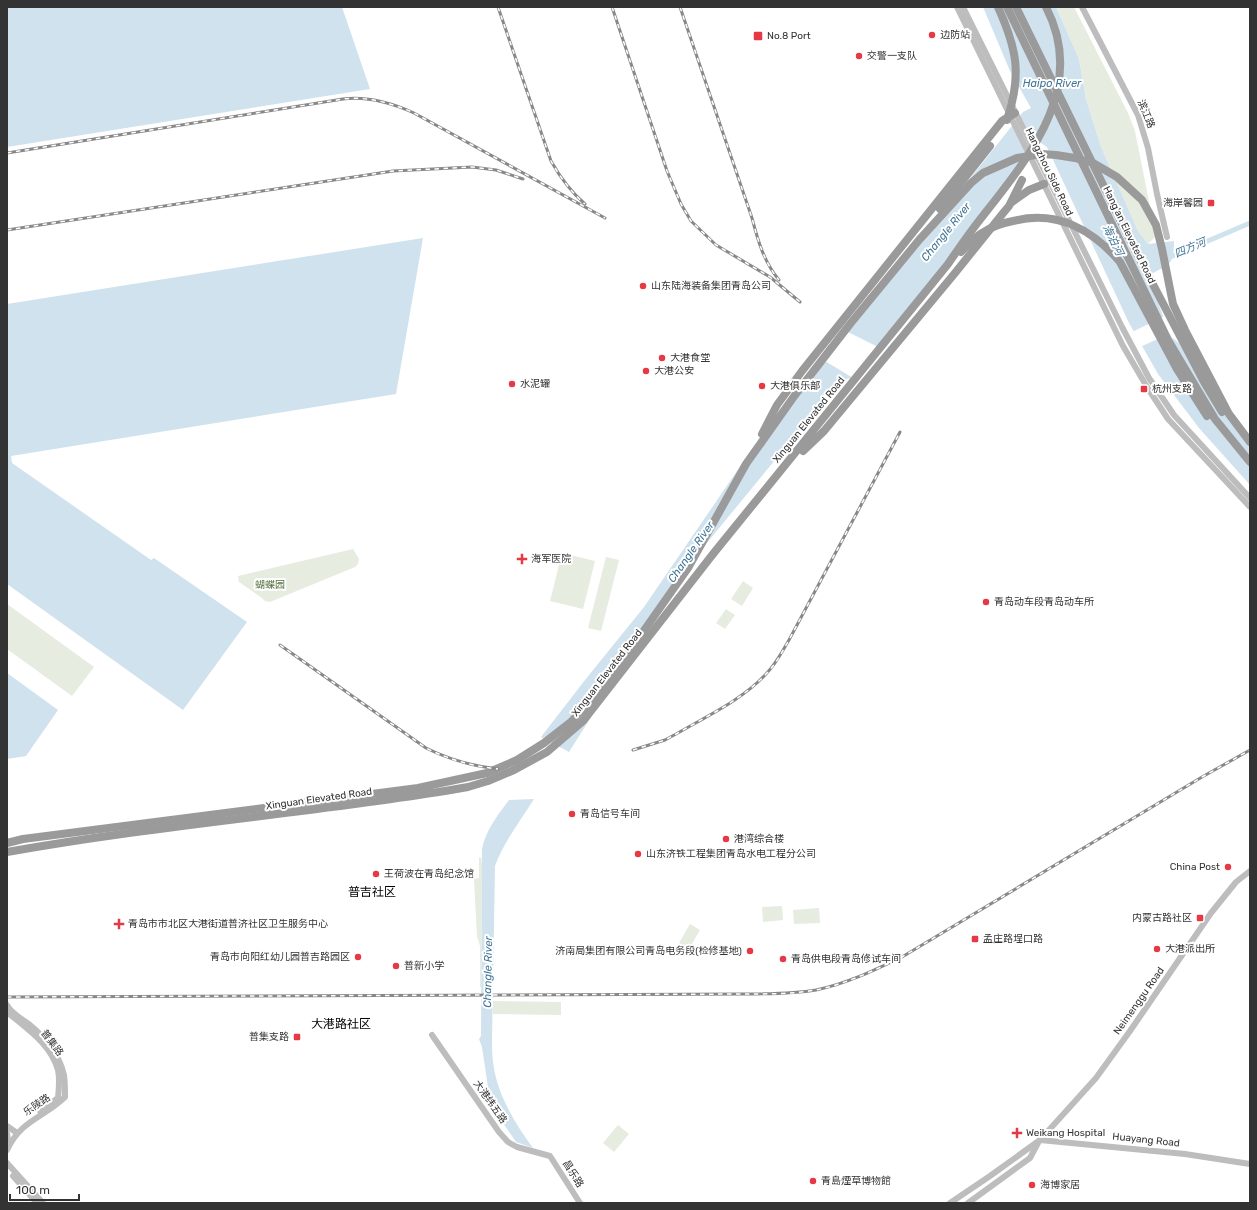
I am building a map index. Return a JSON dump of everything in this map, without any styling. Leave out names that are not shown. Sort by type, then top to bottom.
[{"type":"highway","points":[[920,240],[931,221],[991,145],[1007,119],[1014,97],[1016,71],[1011,38],[998,7]]},
{"type":"highway","name":"Hang'an Elevated Road","points":[[1007,7],[1168,340],[1215,419],[1250,462]]},
{"type":"highway","name":"Hang'an Elevated Road","points":[[1016,7],[1135,250],[1200,375],[1221,411],[1250,449]]},
{"type":"highway","points":[[948,264],[1029,155],[1045,128],[1054,107],[1060,69],[1059,50],[1057,35],[1046,7]]},
{"type":"highway","points":[[746,464],[777,405],[802,371],[952,186],[1002,121],[1006,112],[1005,106]]},
{"type":"highway","points":[[1002,121],[1014,116]]},
{"type":"highway","points":[[920,240],[970,183],[983,174],[1017,158],[1042,154],[1075,158],[1093,163],[1106,170],[1121,180],[1142,200],[1156,225],[1173,304],[1229,414],[1250,442]]},
{"type":"highway","points":[[1009,206],[1022,180]]},
{"type":"highway","points":[[780,472],[824,431],[1009,206],[1019,196],[1044,184]]},
{"type":"highway","points":[[948,264],[981,234],[1004,223],[1022,218],[1053,219],[1084,230],[1109,248],[1120,262],[1177,369],[1212,422],[1250,470]]},
{"type":"highway","name":"Xinguan Elevated Road","points":[[7,842],[418,788],[487,773],[517,760],[544,743],[571,722],[599,692],[654,618],[688,568],[746,464],[795,395],[850,324],[920,240]]},
{"type":"highway","name":"Xinguan Elevated Road","points":[[7,852],[308,811],[468,787],[488,781],[514,770],[547,752],[583,721],[686,589],[948,264]]},
{"type":"highway","points":[[7,857],[36,847]]},
{"type":"main road","name":"Hangzhou Side Road","points":[[957,7],[1005,106],[1014,116],[1036,154],[1149,378],[1174,415],[1250,498]]},
{"type":"main road","name":"Hangzhou Side Road","points":[[963,7],[1044,184],[1123,346],[1147,388],[1168,419],[1250,507]]},
{"type":"main road","name":"滨江路","points":[[1082,7],[1138,115],[1148,148],[1167,237]]},
{"type":"main road","name":"Neimenggu Road","points":[[1040,1140],[1096,1078],[1130,1032],[1211,913],[1236,882],[1250,871]]},
{"type":"main road","points":[[7,1004],[13,1012],[43,1037],[60,1062],[62,1071],[62,1097],[20,1125],[7,1142]]},
{"type":"main road","name":"普集路","points":[[7,1012],[41,1042],[55,1062],[62,1097]]},
{"type":"main road","name":"大港纬五路","points":[[432,1035],[499,1132],[508,1142],[516,1147],[550,1156]]},
{"type":"main road","points":[[7,1126],[13,1133]]},
{"type":"main road","points":[[7,1130],[13,1133]]},
{"type":"main road","points":[[7,1150],[13,1133]]},
{"type":"main road","name":"Huayang Road","points":[[1040,1140],[1185,1154],[1250,1164]]},
{"type":"main road","points":[[950,1203],[1040,1140]]},
{"type":"main road","points":[[968,1203],[1030,1158],[1040,1140]]},
{"type":"main road","name":"昌乐路","points":[[550,1156],[580,1203]]},
{"type":"main road","points":[[7,1163],[43,1203]]},
{"type":"main road","points":[[7,1169],[37,1203]]},
{"type":"green space","points":[[1056,7],[1074,7],[1128,113],[1135,131],[1155,237],[1148,244],[1138,231],[1101,147],[1086,99],[1079,59]]},
{"type":"green space","name":"蝴蝶园","points":[[353,549],[359,559],[358,564],[355,567],[270,602],[265,601],[239,582],[238,576]]},
{"type":"green space","points":[[562,553],[595,561],[583,609],[550,601]]},
{"type":"green space","points":[[606,557],[619,560],[601,631],[588,628]]},
{"type":"green space","points":[[743,581],[753,588],[742,606],[731,599]]},
{"type":"green space","points":[[7,604],[94,667],[72,696],[7,649]]},
{"type":"green space","points":[[726,609],[735,615],[725,629],[716,623]]},
{"type":"green space","points":[[479,857],[481,858],[482,864],[481,987],[480,946],[477,936],[474,879],[479,878]]},
{"type":"green space","points":[[782,906],[783,920],[763,922],[762,907]]},
{"type":"green space","points":[[819,908],[820,923],[794,924],[793,910]]},
{"type":"green space","points":[[690,924],[700,930],[689,949],[679,943]]},
{"type":"green space","points":[[493,1001],[561,1002],[561,1015],[493,1014]]},
{"type":"green space","points":[[618,1125],[629,1134],[614,1152],[603,1143]]},
{"type":"water","points":[[7,7],[342,7],[370,89],[7,147]]},
{"type":"water","name":"Haipo River","points":[[983,7],[1056,7],[1079,59],[1086,99],[1101,147],[1138,231],[1148,244],[1174,241],[1174,250],[1171,261],[1165,267],[1148,276],[1171,337],[1179,343],[1250,446],[1250,485],[1199,428],[1158,374],[1129,323],[1047,147],[1038,141],[1025,162],[878,347],[848,332],[1023,112],[1031,108],[1010,71]]},
{"type":"water","points":[[423,238],[396,394],[11,456],[12,463],[151,560],[154,558],[247,622],[183,710],[7,584],[7,304]]},
{"type":"water","name":"Changle River","points":[[825,361],[853,378],[845,379],[835,387],[706,544],[636,646],[569,752],[541,737],[644,607],[752,449]]},
{"type":"water","points":[[7,673],[58,710],[26,756],[7,759]]},
{"type":"water","name":"Changle River","points":[[534,799],[507,840],[495,866],[492,1040],[495,1074],[502,1096],[513,1118],[533,1148],[516,1142],[499,1117],[488,1087],[482,1047],[479,1039],[481,1036],[482,849],[489,829],[509,800]]},
{"type":"pier","points":[[1165,316],[1171,333],[1140,347],[1132,332]]},
{"type":"waterway","name":"四方河","points":[[1168,258],[1250,223]]},
{"type":"railway","points":[[498,7],[551,161],[566,184],[585,204]]},
{"type":"railway","points":[[612,7],[667,171],[681,204],[691,221],[716,245],[770,277],[800,302]]},
{"type":"railway","points":[[680,7],[752,218],[759,243],[765,259],[779,280]]},
{"type":"railway","points":[[7,153],[343,99],[370,99],[388,103],[414,113],[605,218]]},
{"type":"railway","points":[[7,230],[393,171],[472,167],[496,170],[523,179]]},
{"type":"railway","points":[[633,750],[665,740],[712,714],[746,692],[770,670],[789,640],[900,432]]},
{"type":"railway","points":[[280,645],[426,748],[461,762],[498,769]]},
{"type":"railway","points":[[7,997],[763,994],[816,990],[871,972],[902,957],[1202,777],[1250,750]]},
{"type":"place","name":"边防站","points":[[932,35]]},
{"type":"place","name":"No.8 Port","points":[[758,36]]},
{"type":"place","name":"交警一支队","points":[[859,56]]},
{"type":"place","name":"海岸馨园","points":[[1211,203]]},
{"type":"place","name":"山东陆海装备集团青岛公司","points":[[643,286]]},
{"type":"place","name":"大港食堂","points":[[662,358]]},
{"type":"place","name":"大港公安","points":[[646,371]]},
{"type":"place","name":"水泥罐","points":[[512,384]]},
{"type":"place","name":"大港俱乐部","points":[[762,386]]},
{"type":"place","name":"杭州支路","points":[[1144,389]]},
{"type":"place","name":"海军医院","points":[[522,559]]},
{"type":"place","name":"青岛动车段青岛动车所","points":[[986,602]]},
{"type":"place","name":"青岛信号车间","points":[[572,814]]},
{"type":"place","name":"港湾综合楼","points":[[726,839]]},
{"type":"place","name":"山东济铁工程集团青岛水电工程分公司","points":[[638,854]]},
{"type":"place","name":"China Post","points":[[1228,867]]},
{"type":"place","name":"王荷波在青岛纪念馆","points":[[376,874]]},
{"type":"place","name":"内蒙古路社区","points":[[1200,918]]},
{"type":"place","name":"青岛市市北区大港街道普济社区卫生服务中心","points":[[119,924]]},
{"type":"place","name":"孟庄路埕口路","points":[[975,939]]},
{"type":"place","name":"大港派出所","points":[[1157,949]]},
{"type":"place","name":"济南局集团有限公司青岛电务段(检修基地)","points":[[750,951]]},
{"type":"place","name":"青岛市向阳红幼儿园普吉路园区","points":[[358,957]]},
{"type":"place","name":"青岛供电段青岛修试车间","points":[[783,959]]},
{"type":"place","name":"普新小学","points":[[396,966]]},
{"type":"place","name":"普集支路","points":[[297,1037]]},
{"type":"place","name":"Weikang Hospital","points":[[1017,1133]]},
{"type":"place","name":"青島煙草博物館","points":[[813,1181]]},
{"type":"place","name":"海博家居","points":[[1032,1185]]},
{"type":"district","name":"普吉社区","points":[[372,892]]},
{"type":"district","name":"大港路社区","points":[[341,1024]]},
{"type":"water label","name":"海泊河","points":[[1113,240]]}]
